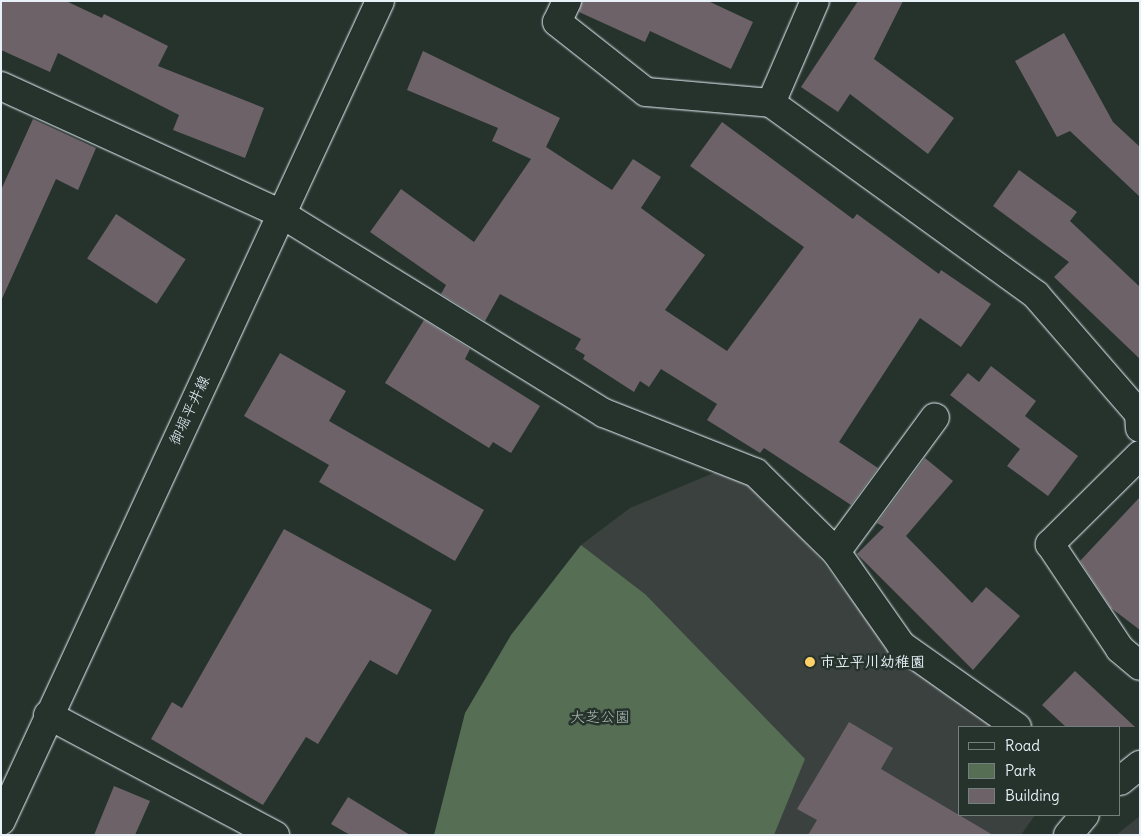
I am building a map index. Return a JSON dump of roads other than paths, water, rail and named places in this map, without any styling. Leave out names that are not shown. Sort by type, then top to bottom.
[{"type":"street","name":"御堀平井線","points":[[1,821],[280,213],[380,1]]},
{"type":"street","points":[[567,1],[557,22],[646,92],[771,103],[1036,295],[1139,414],[1140,428]]},
{"type":"street","points":[[771,103],[815,1]]},
{"type":"street","points":[[1,86],[280,213],[604,413],[756,473],[836,552],[901,645],[1016,726]]},
{"type":"street","points":[[836,552],[935,417]]},
{"type":"street","points":[[1140,455],[1050,544],[1120,648],[1140,666]]},
{"type":"street","points":[[48,715],[275,835]]},
{"type":"street","points":[[1121,780],[1140,765]]},
{"type":"street","points":[[1068,835],[1084,816]]},
{"type":"place","name":"市立平川幼稚園","points":[[810,662]]},
{"type":"park label","name":"大芝公園","points":[[600,717]]}]
